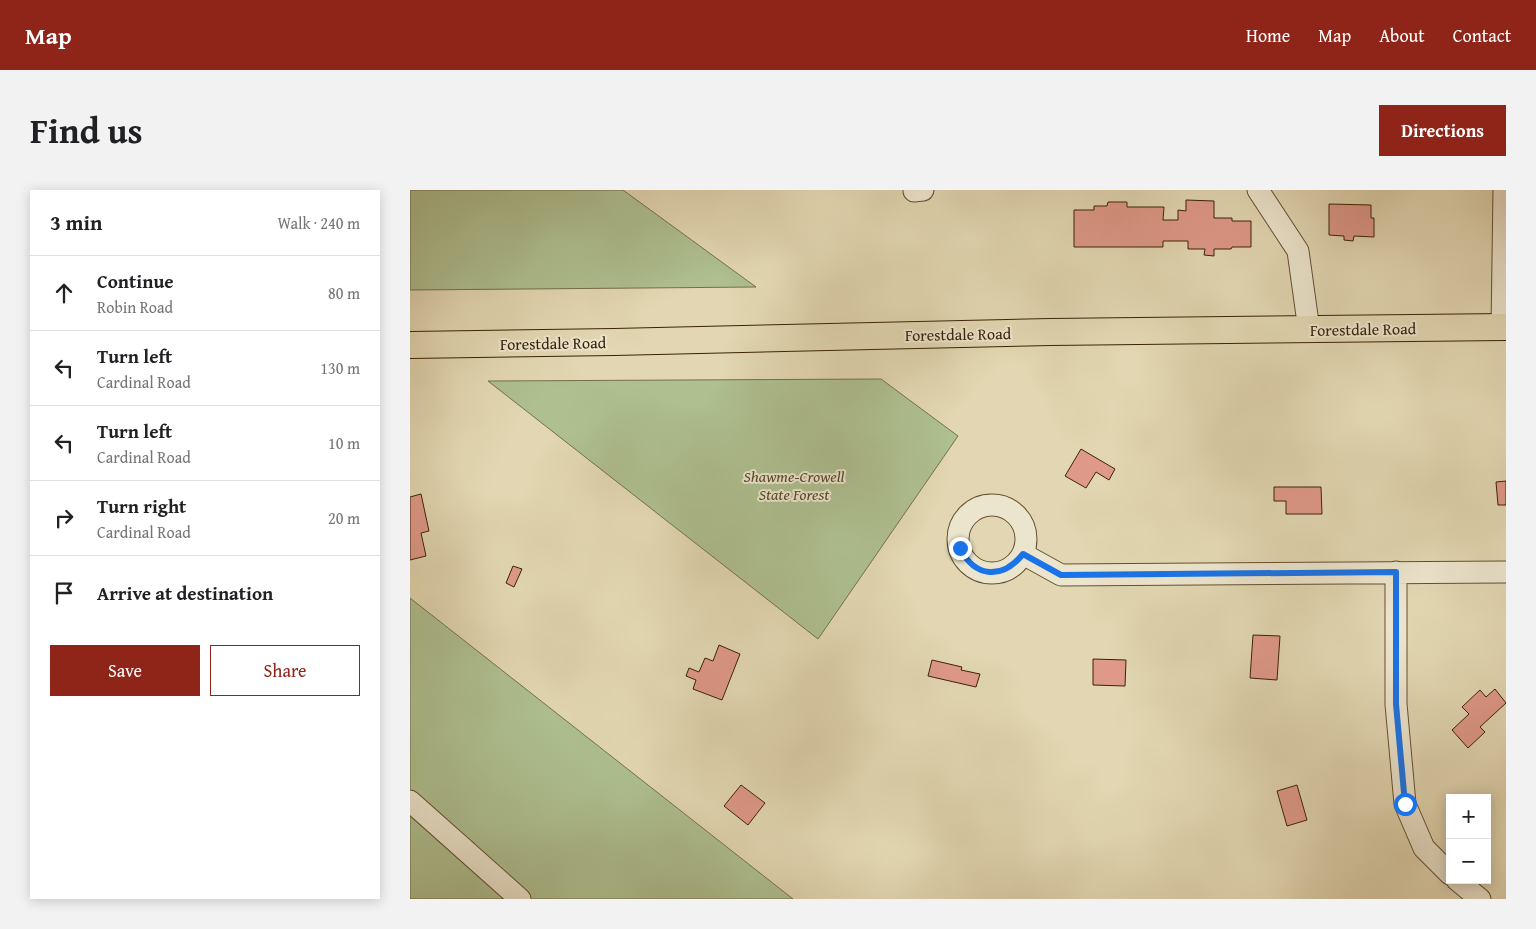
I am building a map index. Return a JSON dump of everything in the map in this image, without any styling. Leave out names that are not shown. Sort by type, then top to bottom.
[{"type":"main road","name":"Forestdale Road","points":[[410,345],[1050,332],[1504,328]]},
{"type":"street","points":[[1258,190],[1298,251],[1309,330]]},
{"type":"street","points":[[1504,190],[1504,328]]},
{"type":"street","points":[[1023,554],[1061,575],[1506,572]]},
{"type":"street","points":[[1396,572],[1396,704],[1405,804],[1424,848],[1446,870]]},
{"type":"street","points":[[410,801],[520,899]]},
{"type":"street","points":[[1462,884],[1480,899]]},
{"type":"green space","points":[[410,190],[623,190],[756,287],[410,290]]},
{"type":"green space","name":"Shawme-Crowell State Forest","points":[[881,379],[958,436],[818,639],[488,381]]},
{"type":"green space","points":[[410,598],[793,899],[410,899]]},
{"type":"building","points":[[1186,200],[1214,201],[1214,218],[1232,218],[1232,221],[1251,221],[1251,247],[1214,249],[1214,256],[1204,255],[1205,249],[1188,249],[1188,241],[1163,241],[1163,247],[1074,247],[1074,210],[1094,210],[1094,206],[1107,206],[1108,202],[1127,202],[1127,207],[1164,207],[1163,220],[1178,220],[1178,210],[1186,211]]},
{"type":"building","points":[[1329,204],[1371,205],[1371,218],[1374,218],[1374,237],[1354,236],[1353,241],[1344,240],[1344,236],[1329,235]]},
{"type":"building","points":[[1081,449],[1115,469],[1109,480],[1096,472],[1086,488],[1065,476]]},
{"type":"building","points":[[1506,481],[1506,505],[1498,505],[1496,482]]},
{"type":"building","points":[[1274,487],[1321,487],[1322,514],[1286,514],[1286,501],[1274,501]]},
{"type":"building","points":[[421,494],[429,531],[421,533],[426,556],[410,560],[410,497]]},
{"type":"building","points":[[513,566],[522,569],[514,587],[506,583]]},
{"type":"building","points":[[1253,635],[1280,636],[1277,680],[1250,678]]},
{"type":"building","points":[[719,645],[740,654],[722,700],[693,689],[696,680],[686,676],[689,668],[699,672],[705,658],[713,661]]},
{"type":"building","points":[[1093,659],[1126,660],[1125,686],[1093,685]]},
{"type":"building","points":[[932,660],[962,667],[961,670],[980,674],[976,687],[928,676]]},
{"type":"building","points":[[1495,689],[1506,703],[1480,727],[1485,732],[1468,748],[1452,730],[1469,714],[1462,707],[1480,690],[1486,697]]},
{"type":"building","points":[[741,785],[765,803],[748,825],[724,806]]},
{"type":"building","points":[[1297,785],[1307,820],[1287,826],[1277,791]]},
{"type":"route","points":[[960,548],[965,558],[973,567],[995,572],[1006,570],[1016,563],[1023,554],[1061,575],[1396,572],[1396,704],[1405,804]]}]
